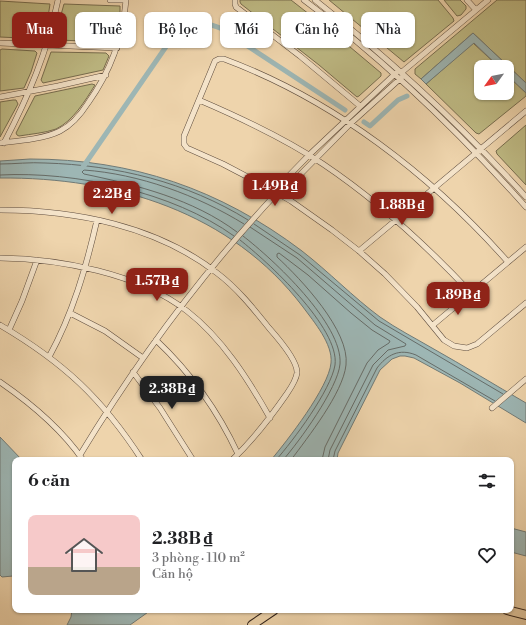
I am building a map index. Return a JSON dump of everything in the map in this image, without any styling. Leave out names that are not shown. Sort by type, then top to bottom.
[{"type":"highway","points":[[514,612],[526,615]]},
{"type":"highway","points":[[252,625],[270,613]]},
{"type":"street","points":[[55,12],[58,0]]},
{"type":"street","points":[[110,0],[126,0],[124,12]]},
{"type":"street","points":[[235,0],[234,4],[236,7],[300,56],[360,106]]},
{"type":"street","points":[[304,0],[394,75],[435,112],[526,207]]},
{"type":"street","points":[[311,6],[316,0],[402,72],[444,111],[526,197]]},
{"type":"street","points":[[467,0],[476,10]]},
{"type":"street","points":[[82,457],[107,411],[142,358],[181,306],[230,246],[309,155],[394,75],[402,72],[488,0]]},
{"type":"street","points":[[0,43],[12,44]]},
{"type":"street","points":[[2,143],[30,92],[46,48]]},
{"type":"street","points":[[2,143],[50,135],[64,129],[85,107],[106,75],[116,48]]},
{"type":"street","points":[[508,262],[474,225],[435,188],[391,153],[350,124],[283,86],[221,58],[213,64],[184,136],[185,146],[235,170],[277,193],[320,221],[359,251],[396,285],[449,344],[457,347],[468,347],[480,342],[526,303]]},
{"type":"street","points":[[277,193],[399,80],[402,72]]},
{"type":"street","points":[[0,97],[30,92],[106,75]]},
{"type":"street","points":[[198,100],[260,128],[309,155],[361,191],[397,219],[444,264],[471,293]]},
{"type":"street","points":[[359,251],[526,111]]},
{"type":"street","points":[[0,211],[52,212],[97,220],[130,230],[156,239],[182,251],[211,269],[235,289],[281,343],[295,365],[297,374],[295,380],[270,418],[235,457]]},
{"type":"street","points":[[49,357],[70,314],[86,268],[97,220]]},
{"type":"street","points":[[433,325],[526,247]]},
{"type":"street","points":[[0,258],[38,260],[86,268],[136,283],[181,306],[204,327],[231,357],[251,385],[270,418]]},
{"type":"street","points":[[9,330],[38,260]]},
{"type":"street","points":[[70,314],[105,331],[142,358]]},
{"type":"street","points":[[0,325],[49,357],[78,380],[107,411],[140,457]]},
{"type":"street","points":[[156,340],[180,365],[205,395],[221,420],[238,454]]},
{"type":"street","points":[[133,372],[168,419],[191,457]]},
{"type":"street","points":[[0,382],[23,398],[44,416],[62,433],[80,457]]},
{"type":"street","points":[[492,408],[525,382]]},
{"type":"shaded area","points":[[240,0],[291,0],[306,12],[281,12],[281,35],[273,29],[273,12],[251,12],[240,2]]},
{"type":"shaded area","points":[[329,0],[438,0],[454,21],[404,62],[387,48],[415,48],[415,12],[361,12],[361,26],[353,20],[353,12],[344,12]]},
{"type":"shaded area","points":[[444,0],[460,0],[466,6],[466,9],[461,15],[457,16]]},
{"type":"shaded area","points":[[497,0],[526,0],[526,83],[514,72],[514,60],[502,60],[473,33],[421,79],[415,74],[415,69]]},
{"type":"shaded area","points":[[0,1],[50,4],[49,12],[12,12],[12,38],[0,37]]},
{"type":"shaded area","points":[[64,4],[120,6],[120,12],[75,12],[75,41],[67,40],[67,12],[62,12]]},
{"type":"shaded area","points":[[473,43],[491,60],[474,60],[474,100],[514,100],[514,82],[526,93],[526,96],[479,134],[476,133],[426,84]]},
{"type":"shaded area","points":[[297,48],[351,48],[381,73],[381,76],[357,97]]},
{"type":"shaded area","points":[[0,50],[35,51],[37,53],[24,88],[0,91]]},
{"type":"shaded area","points":[[51,52],[106,53],[109,56],[103,70],[43,83],[41,80]]},
{"type":"shaded area","points":[[92,84],[95,85],[83,104],[68,121],[56,129],[47,132],[17,135],[16,133],[35,96]]},
{"type":"shaded area","points":[[16,100],[18,104],[0,137],[0,102]]},
{"type":"shaded area","points":[[526,125],[526,185],[497,154],[496,151]]},
{"type":"water","points":[[473,33],[502,60],[492,60],[474,43],[426,84],[421,79]]},
{"type":"water","points":[[514,72],[526,83],[526,93],[514,82]]},
{"type":"water","points":[[30,159],[68,160],[139,172],[174,182],[239,210],[271,229],[302,251],[380,317],[526,403],[526,423],[460,383],[414,358],[400,356],[392,359],[380,370],[338,453],[337,457],[273,457],[306,413],[323,386],[329,373],[331,363],[329,348],[317,326],[303,307],[274,274],[242,247],[206,224],[168,206],[128,193],[86,184],[43,179],[0,178],[0,161]]},
{"type":"water","points":[[0,437],[19,457],[12,457],[12,576],[2,577],[0,575]]},
{"type":"water","points":[[514,529],[526,532],[526,556],[514,553]]},
{"type":"water","points":[[72,613],[147,613],[130,625],[67,625]]},
{"type":"waterway","points":[[83,167],[172,38],[183,29],[194,25],[207,24],[220,28],[345,110]]},
{"type":"waterway","points":[[364,122],[370,126],[398,100],[407,96]]}]
